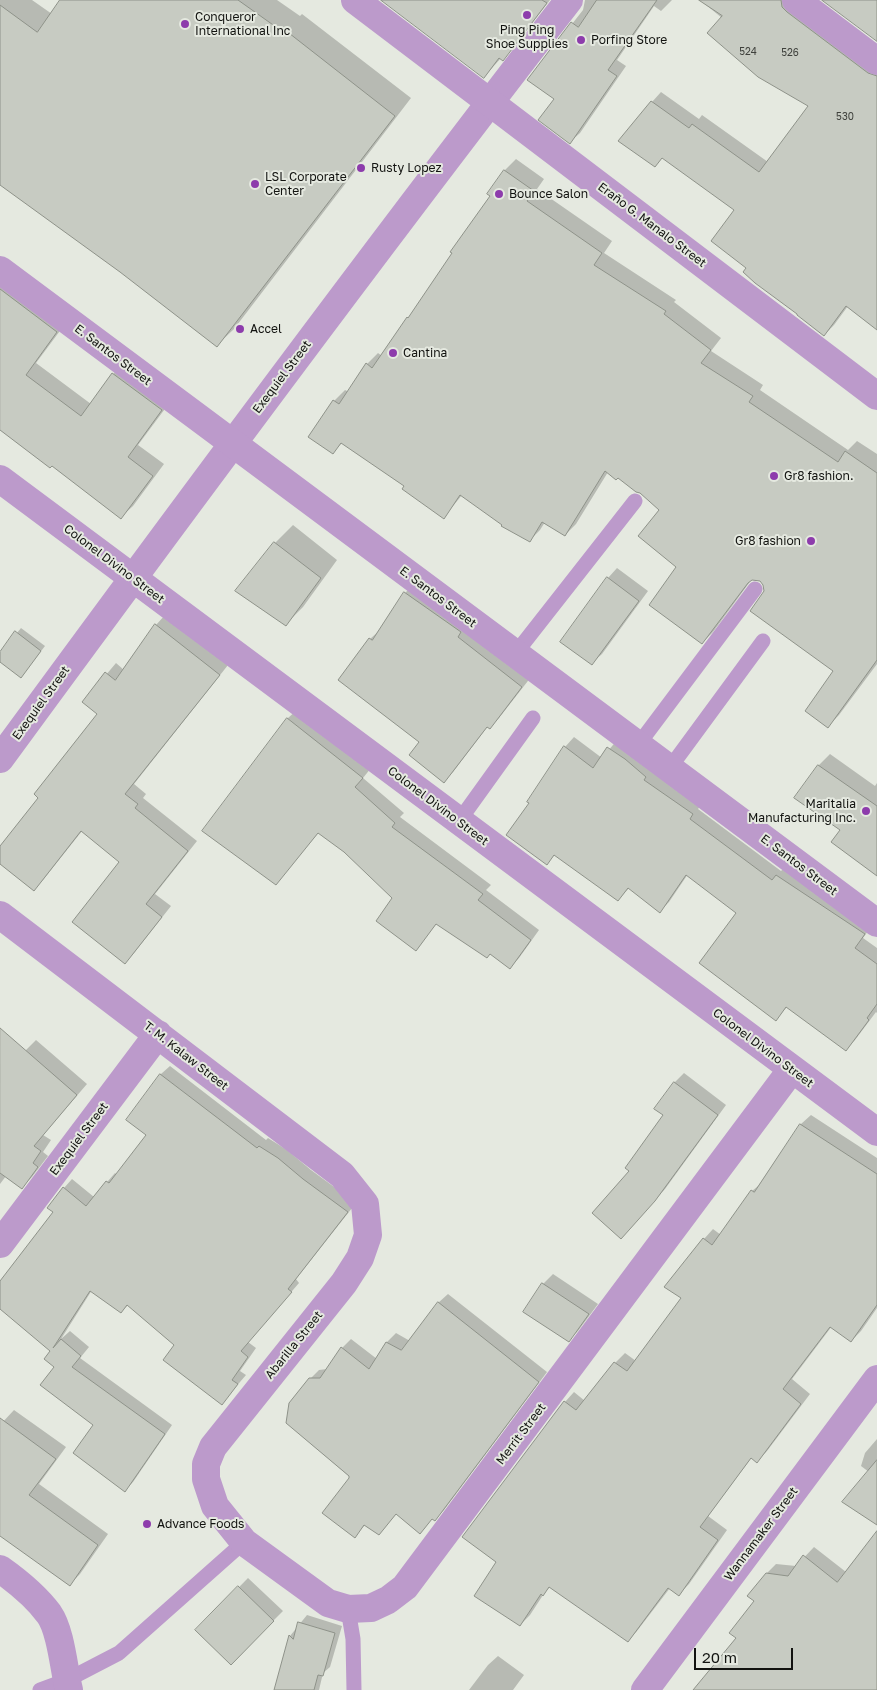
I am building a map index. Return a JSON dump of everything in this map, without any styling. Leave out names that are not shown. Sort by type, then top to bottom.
[{"type":"street","name":"Eraño G. Manalo Street","points":[[355,0],[877,396]]},
{"type":"street","name":"Exequiel Street","points":[[0,759],[232,443],[490,101],[569,0]]},
{"type":"street","points":[[796,0],[877,61]]},
{"type":"street","name":"E. Santos Street","points":[[0,270],[877,923]]},
{"type":"street","name":"Colonel Divino Street","points":[[0,480],[877,1132]]},
{"type":"street","name":"T. M. Kalaw Street","points":[[0,915],[342,1175],[365,1204]]},
{"type":"street","name":"Exequiel Street","points":[[0,1244],[158,1034]]},
{"type":"street","name":"Merrit Street","points":[[206,1479],[215,1506],[244,1542],[328,1603],[348,1609],[371,1608],[388,1600],[405,1587],[792,1069]]},
{"type":"street","name":"Abarilla Street","points":[[206,1479],[206,1464],[213,1447],[344,1283],[360,1258],[368,1235],[365,1204]]},
{"type":"street","name":"Wannamaker Street","points":[[645,1690],[877,1379]]},
{"type":"street","points":[[0,1569],[18,1582],[50,1615],[60,1644],[68,1685]]},
{"type":"lane","points":[[515,654],[635,501]]},
{"type":"lane","points":[[638,745],[755,589]]},
{"type":"lane","points":[[670,769],[763,641]]},
{"type":"lane","points":[[459,821],[533,718]]},
{"type":"lane","points":[[40,1690],[68,1685],[119,1653],[244,1542]]},
{"type":"lane","points":[[348,1609],[353,1639],[354,1690]]},
{"type":"building","points":[[60,0],[238,0],[283,32],[285,30],[395,116],[217,347],[120,272],[0,185],[0,5],[37,32]]},
{"type":"building","points":[[381,0],[542,0],[547,3],[503,61],[499,58],[484,78]]},
{"type":"building","points":[[597,0],[657,0],[608,70],[617,76],[570,144],[538,120],[554,99],[527,80],[571,22],[578,27]]},
{"type":"building","points":[[699,0],[781,0],[782,7],[787,12],[868,73],[877,76],[877,330],[846,306],[824,336],[755,283],[743,272],[746,268],[711,241],[734,210],[662,158],[655,167],[618,141],[651,101],[689,128],[692,124],[759,172],[808,106],[758,77],[707,33],[722,16]]},
{"type":"building","points":[[822,0],[877,0],[877,41]]},
{"type":"building","points":[[504,170],[534,191],[527,201],[602,253],[594,265],[666,311],[664,314],[711,350],[701,363],[753,396],[749,402],[838,462],[845,451],[877,473],[877,660],[828,728],[805,711],[833,671],[750,611],[764,591],[760,581],[752,580],[748,583],[702,644],[649,605],[676,567],[638,536],[659,510],[640,493],[618,478],[616,480],[605,471],[565,536],[542,522],[530,542],[501,526],[460,495],[444,519],[402,489],[404,486],[341,443],[333,454],[308,437],[333,400],[339,404],[366,363],[372,368],[490,196],[487,194]]},
{"type":"building","points":[[0,289],[57,332],[26,375],[81,416],[112,373],[162,410],[128,457],[153,476],[121,519],[52,466],[50,468],[0,430]]},
{"type":"building","points":[[274,542],[321,578],[286,626],[235,591]]},
{"type":"building","points":[[607,577],[639,601],[592,665],[560,642]]},
{"type":"building","points":[[404,592],[461,632],[458,637],[522,687],[490,729],[487,727],[444,783],[409,755],[419,742],[338,680],[369,638],[372,640]]},
{"type":"building","points":[[155,624],[220,675],[125,794],[138,804],[135,808],[188,851],[146,904],[162,917],[125,964],[72,922],[119,862],[81,831],[34,891],[0,864],[0,846],[38,798],[34,794],[97,714],[82,702],[105,672],[115,680]]},
{"type":"building","points":[[15,631],[41,651],[21,678],[0,662],[0,652]]},
{"type":"building","points":[[287,718],[363,778],[355,787],[395,823],[392,827],[483,894],[478,900],[531,940],[510,969],[490,954],[487,958],[436,924],[416,951],[376,921],[392,898],[344,852],[318,833],[276,885],[202,831]]},
{"type":"building","points":[[564,746],[593,768],[607,747],[646,777],[644,780],[693,814],[690,819],[772,880],[776,875],[865,934],[855,948],[877,964],[877,1004],[867,1018],[869,1020],[846,1051],[786,1007],[776,1021],[699,963],[736,913],[686,875],[660,913],[628,888],[618,901],[554,855],[547,865],[506,835],[529,803],[527,802]]},
{"type":"building","points":[[818,765],[877,806],[877,876],[831,842],[840,830],[794,798]]},
{"type":"building","points":[[0,1028],[77,1095],[34,1146],[41,1151],[33,1163],[38,1167],[22,1189],[0,1173]]},
{"type":"building","points":[[160,1074],[257,1148],[259,1146],[278,1158],[348,1212],[288,1289],[292,1292],[241,1351],[248,1357],[232,1380],[238,1384],[222,1405],[163,1360],[174,1345],[127,1305],[121,1313],[90,1291],[53,1348],[61,1339],[81,1356],[72,1367],[165,1434],[125,1492],[73,1453],[93,1425],[40,1385],[54,1367],[44,1359],[50,1351],[0,1309],[0,1281],[53,1212],[47,1208],[63,1187],[86,1206],[106,1181],[109,1183],[146,1135],[126,1120]]},
{"type":"building","points":[[674,1082],[718,1115],[655,1201],[621,1239],[592,1213],[629,1171],[625,1168],[663,1115],[654,1109]]},
{"type":"building","points":[[800,1124],[877,1174],[877,1305],[851,1342],[830,1327],[783,1389],[801,1404],[757,1463],[751,1458],[700,1527],[718,1540],[679,1596],[668,1588],[628,1642],[549,1587],[543,1596],[541,1594],[520,1626],[474,1596],[496,1562],[462,1537],[564,1401],[576,1410],[614,1362],[627,1371],[681,1298],[664,1287],[703,1238],[712,1245],[751,1190],[754,1192]]},
{"type":"building","points":[[542,1283],[589,1314],[569,1342],[523,1312]]},
{"type":"building","points":[[438,1302],[539,1382],[435,1521],[432,1519],[420,1534],[396,1514],[379,1535],[364,1525],[355,1538],[322,1513],[349,1476],[286,1423],[289,1403],[309,1378],[320,1378],[341,1347],[369,1369],[386,1342],[401,1350]]},
{"type":"building","points":[[0,1418],[56,1459],[29,1495],[98,1545],[70,1586],[0,1536]]},
{"type":"building","points":[[877,1460],[877,1525],[842,1502]]},
{"type":"building","points":[[877,1531],[877,1690],[693,1690],[736,1638],[729,1633],[754,1601],[747,1596],[766,1573],[788,1576],[803,1555],[837,1582]]},
{"type":"building","points":[[238,1586],[274,1621],[231,1665],[195,1630]]},
{"type":"building","points":[[298,1622],[335,1633],[323,1676],[318,1675],[314,1690],[274,1690],[289,1635],[293,1639]]},
{"type":"place","name":"Ping Ping Shoe Supplies","points":[[527,15]]},
{"type":"place","name":"Conqueror International Inc","points":[[185,24]]},
{"type":"place","name":"Porfing Store","points":[[581,40]]},
{"type":"place","name":"Rusty Lopez","points":[[361,168]]},
{"type":"place","name":"LSL Corporate Center","points":[[255,184]]},
{"type":"place","name":"Bounce Salon","points":[[499,194]]},
{"type":"place","name":"Accel","points":[[240,329]]},
{"type":"place","name":"Cantina","points":[[393,353]]},
{"type":"place","name":"Gr8 fashion.","points":[[774,476]]},
{"type":"place","name":"Gr8 fashion","points":[[811,541]]},
{"type":"place","name":"Maritalia Manufacturing Inc.","points":[[866,811]]},
{"type":"place","name":"Advance Foods","points":[[147,1524]]}]
